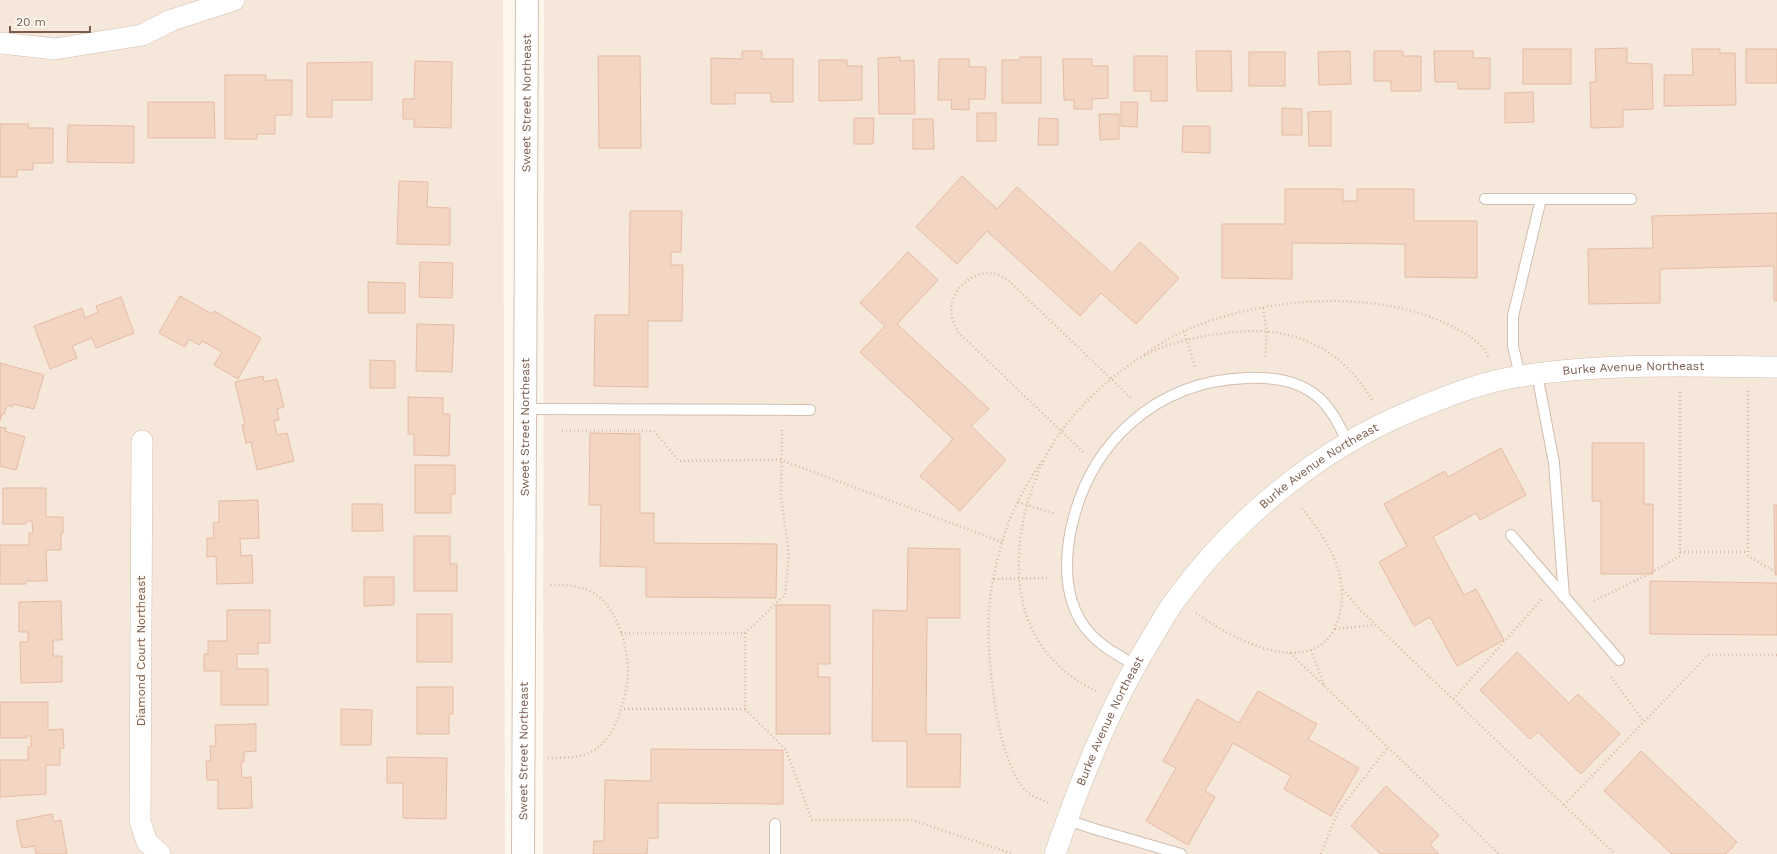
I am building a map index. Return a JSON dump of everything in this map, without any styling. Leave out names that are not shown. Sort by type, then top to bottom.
[{"type":"street","points":[[0,44],[55,49],[142,35],[172,20],[234,0]]},
{"type":"street","name":"Sweet Street Northeast","points":[[523,854],[527,0]]},
{"type":"street","name":"Burke Avenue Northeast","points":[[1055,854],[1089,761],[1116,702],[1135,665],[1176,598],[1224,540],[1284,486],[1348,443],[1383,422],[1440,399],[1494,382],[1529,375],[1606,368],[1777,366]]},
{"type":"street","name":"Diamond Court Northeast","points":[[142,441],[140,821],[146,842],[160,854]]},
{"type":"lane","points":[[1485,199],[1631,199]]},
{"type":"lane","points":[[1541,199],[1513,316],[1513,346],[1529,375],[1554,463],[1564,597]]},
{"type":"lane","points":[[1135,665],[1107,649],[1088,631],[1080,620],[1071,600],[1067,578],[1068,549],[1073,520],[1082,492],[1096,465],[1117,436],[1145,411],[1171,395],[1200,384],[1231,378],[1264,377],[1283,380],[1302,386],[1319,398],[1332,413],[1348,443]]},
{"type":"lane","points":[[525,409],[810,410]]},
{"type":"lane","points":[[1511,535],[1619,660]]},
{"type":"lane","points":[[1068,815],[1098,830],[1181,854]]},
{"type":"lane","points":[[775,824],[775,854]]},
{"type":"path","points":[[1096,465],[958,332],[953,322],[951,312],[952,301],[956,292],[962,285],[975,276],[990,273],[999,275],[1007,280],[1145,411]]},
{"type":"path","points":[[1068,815],[1028,792],[1019,780],[1009,758],[998,720],[990,671],[988,641],[989,610],[1002,542],[1018,502],[1046,455],[1084,404],[1111,379],[1136,360],[1184,331],[1222,318],[1263,308],[1317,302],[1346,301],[1376,304],[1408,310],[1440,320],[1465,333],[1487,351],[1494,382]]},
{"type":"path","points":[[1263,308],[1267,331],[1264,377]]},
{"type":"path","points":[[1184,331],[1188,340],[1200,384]]},
{"type":"path","points":[[1136,360],[1162,348],[1215,334],[1267,331],[1305,340],[1325,350],[1341,363],[1369,395],[1383,422]]},
{"type":"path","points":[[1748,366],[1748,556],[1777,573]]},
{"type":"path","points":[[1576,610],[1645,576],[1680,556],[1680,367]]},
{"type":"path","points":[[621,633],[746,633],[785,595],[789,555],[781,498],[782,410]]},
{"type":"path","points":[[562,431],[654,431],[679,461],[781,460],[1002,542]]},
{"type":"path","points":[[1046,455],[1035,480],[1027,505],[1021,535],[1020,579],[1023,602],[1030,623],[1052,659],[1068,674],[1116,702]]},
{"type":"path","points":[[1176,598],[1232,636],[1268,649],[1290,652],[1311,650],[1321,645],[1329,638],[1335,629],[1342,604],[1343,589],[1340,572],[1324,540],[1304,510],[1284,486]]},
{"type":"path","points":[[1018,502],[1073,520]]},
{"type":"path","points":[[1680,552],[1748,552]]},
{"type":"path","points":[[994,579],[1067,578]]},
{"type":"path","points":[[523,757],[561,758],[576,756],[600,746],[609,735],[621,709],[626,690],[628,671],[626,652],[621,633],[608,606],[598,596],[587,590],[574,586],[524,585]]},
{"type":"path","points":[[1453,698],[1554,586]]},
{"type":"path","points":[[1343,589],[1360,610],[1375,625],[1615,854]]},
{"type":"path","points":[[1335,629],[1375,625]]},
{"type":"path","points":[[746,633],[746,709],[786,750],[812,820],[912,820],[1013,854]]},
{"type":"path","points":[[1311,650],[1324,685]]},
{"type":"path","points":[[1290,652],[1499,854]]},
{"type":"path","points":[[1564,805],[1708,655],[1777,656]]},
{"type":"path","points":[[1619,660],[1609,675],[1644,722]]},
{"type":"path","points":[[621,709],[746,709]]},
{"type":"path","points":[[1321,854],[1337,813],[1388,747]]},
{"type":"shaded area","points":[[0,0],[503,0],[505,854],[0,854]]},
{"type":"shaded area","points":[[544,0],[1777,0],[1777,854],[543,854]]},
{"type":"building","points":[[1627,48],[1627,63],[1652,64],[1653,109],[1623,110],[1623,127],[1591,128],[1590,82],[1596,82],[1595,49]]},
{"type":"building","points":[[1523,49],[1571,49],[1571,84],[1523,84]]},
{"type":"building","points":[[1692,49],[1720,49],[1720,53],[1735,53],[1736,105],[1664,106],[1664,75],[1693,75]]},
{"type":"building","points":[[1746,49],[1777,49],[1777,83],[1746,83]]},
{"type":"building","points":[[742,51],[762,51],[762,59],[793,59],[793,102],[771,102],[771,93],[735,93],[735,104],[711,104],[711,58],[742,59]]},
{"type":"building","points":[[1196,51],[1231,51],[1232,91],[1197,91]]},
{"type":"building","points":[[1350,51],[1351,84],[1319,85],[1318,52]]},
{"type":"building","points":[[1374,51],[1403,51],[1403,56],[1421,56],[1421,91],[1391,91],[1391,81],[1374,81]]},
{"type":"building","points":[[1434,51],[1473,51],[1473,58],[1490,58],[1490,89],[1458,89],[1458,82],[1435,82]]},
{"type":"building","points":[[1249,52],[1285,52],[1285,86],[1249,86]]},
{"type":"building","points":[[598,56],[640,56],[641,148],[599,148]]},
{"type":"building","points":[[1134,56],[1167,56],[1167,101],[1151,101],[1151,91],[1134,91]]},
{"type":"building","points":[[900,57],[900,61],[914,60],[915,114],[879,114],[878,58]]},
{"type":"building","points":[[1020,57],[1041,57],[1041,103],[1002,103],[1002,60],[1020,60]]},
{"type":"building","points":[[939,59],[969,59],[969,67],[986,67],[985,99],[969,99],[969,110],[951,109],[952,100],[938,100]]},
{"type":"building","points":[[1063,59],[1092,59],[1092,66],[1108,66],[1108,98],[1092,99],[1092,109],[1074,109],[1074,100],[1064,100]]},
{"type":"building","points":[[819,60],[847,60],[847,66],[862,66],[862,100],[819,101]]},
{"type":"building","points":[[415,61],[452,62],[451,128],[414,127],[414,119],[403,119],[403,99],[414,99]]},
{"type":"building","points":[[372,62],[372,100],[332,100],[332,117],[307,117],[307,63]]},
{"type":"building","points":[[225,75],[266,75],[266,80],[292,80],[292,115],[275,115],[275,134],[257,134],[257,139],[225,139]]},
{"type":"building","points":[[1533,92],[1534,122],[1505,123],[1505,93]]},
{"type":"building","points":[[148,102],[214,102],[215,138],[148,138]]},
{"type":"building","points":[[1121,102],[1138,102],[1137,127],[1121,126]]},
{"type":"building","points":[[1282,108],[1302,109],[1302,135],[1282,135]]},
{"type":"building","points":[[1331,111],[1331,146],[1309,146],[1308,112]]},
{"type":"building","points":[[977,113],[996,113],[996,141],[977,141]]},
{"type":"building","points":[[1099,114],[1119,114],[1119,139],[1100,140]]},
{"type":"building","points":[[854,118],[874,118],[873,144],[854,144]]},
{"type":"building","points":[[1039,118],[1058,119],[1058,145],[1038,145]]},
{"type":"building","points":[[913,119],[933,119],[934,149],[913,149]]},
{"type":"building","points":[[0,124],[29,124],[28,128],[53,128],[53,163],[33,163],[33,170],[17,170],[17,177],[0,177]]},
{"type":"building","points":[[68,125],[134,126],[134,163],[67,162]]},
{"type":"building","points":[[1183,126],[1210,126],[1210,153],[1182,152]]},
{"type":"building","points":[[962,176],[997,209],[1017,187],[1112,273],[1140,242],[1179,278],[1136,324],[1101,293],[1080,316],[987,231],[957,264],[916,227]]},
{"type":"building","points":[[399,181],[428,182],[427,207],[450,208],[450,245],[397,244]]},
{"type":"building","points":[[1285,189],[1343,189],[1343,201],[1357,201],[1357,189],[1414,189],[1414,221],[1477,221],[1477,278],[1405,277],[1405,244],[1292,243],[1292,279],[1222,278],[1222,224],[1285,224]]},
{"type":"building","points":[[630,211],[682,211],[681,252],[671,252],[671,265],[683,265],[682,321],[648,321],[648,387],[594,386],[595,315],[629,315]]},
{"type":"building","points":[[1777,213],[1777,301],[1774,301],[1774,266],[1660,269],[1660,303],[1589,304],[1588,249],[1653,248],[1652,216]]},
{"type":"building","points":[[908,252],[938,280],[897,324],[989,409],[971,426],[1006,460],[960,511],[920,476],[953,439],[860,352],[885,326],[860,303]]},
{"type":"building","points":[[420,262],[453,263],[452,298],[419,297]]},
{"type":"building","points":[[368,282],[405,283],[405,313],[368,313]]},
{"type":"building","points":[[180,296],[212,314],[214,311],[261,338],[238,379],[214,365],[222,352],[202,341],[199,345],[189,339],[185,347],[159,333]]},
{"type":"building","points":[[121,297],[134,333],[96,348],[92,338],[72,346],[77,358],[50,369],[34,326],[82,308],[85,318],[98,312],[96,306]]},
{"type":"building","points":[[417,324],[454,325],[452,372],[416,371]]},
{"type":"building","points":[[370,360],[395,361],[395,388],[370,388]]},
{"type":"building","points":[[0,363],[44,375],[34,409],[14,404],[12,407],[7,405],[0,421]]},
{"type":"building","points":[[263,376],[264,382],[277,379],[284,407],[277,409],[279,420],[274,421],[277,435],[287,433],[294,461],[257,470],[251,442],[246,443],[242,425],[245,424],[235,382]]},
{"type":"building","points":[[408,397],[443,398],[443,414],[450,414],[449,456],[414,455],[414,434],[408,434]]},
{"type":"building","points":[[0,427],[6,428],[5,431],[25,437],[16,470],[0,466]]},
{"type":"building","points":[[590,433],[640,434],[640,513],[654,513],[654,543],[777,544],[776,598],[646,597],[646,567],[600,566],[601,505],[589,505]]},
{"type":"building","points":[[1592,443],[1644,443],[1644,504],[1653,504],[1653,574],[1601,574],[1601,501],[1592,501]]},
{"type":"building","points":[[1501,448],[1526,495],[1480,520],[1476,513],[1433,537],[1464,595],[1476,589],[1504,640],[1457,666],[1430,617],[1414,626],[1379,562],[1407,546],[1384,504],[1445,471],[1448,477]]},
{"type":"building","points":[[415,465],[455,465],[455,494],[451,494],[451,513],[415,513]]},
{"type":"building","points":[[3,488],[46,488],[46,517],[63,517],[61,550],[46,550],[47,581],[26,581],[26,584],[0,584],[0,545],[29,545],[29,533],[33,533],[32,521],[26,521],[26,524],[3,524]]},
{"type":"building","points":[[258,500],[259,538],[240,539],[241,556],[252,555],[253,583],[217,584],[216,556],[207,557],[207,538],[214,538],[213,523],[219,522],[219,501]]},
{"type":"building","points":[[352,504],[382,504],[383,531],[352,531]]},
{"type":"building","points":[[1774,505],[1777,505],[1777,575],[1775,575]]},
{"type":"building","points":[[414,536],[450,536],[450,564],[457,564],[457,591],[414,591]]},
{"type":"building","points":[[908,548],[960,549],[960,618],[927,618],[926,734],[961,734],[960,787],[907,787],[907,741],[872,741],[873,610],[907,611]]},
{"type":"building","points":[[364,577],[394,577],[394,605],[364,606]]},
{"type":"building","points":[[1650,581],[1777,583],[1777,635],[1650,634]]},
{"type":"building","points":[[61,601],[62,640],[53,640],[53,656],[62,656],[62,682],[21,683],[20,642],[28,642],[28,632],[19,632],[19,602]]},
{"type":"building","points":[[776,605],[830,605],[830,664],[818,664],[818,677],[830,677],[830,734],[776,734]]},
{"type":"building","points":[[227,610],[270,610],[270,643],[258,643],[258,654],[237,654],[237,669],[268,669],[268,705],[221,705],[221,671],[204,671],[204,654],[208,654],[208,641],[227,641]]},
{"type":"building","points":[[417,614],[452,614],[452,662],[417,662]]},
{"type":"building","points":[[1517,652],[1569,703],[1578,694],[1620,734],[1581,774],[1538,732],[1530,739],[1480,690]]},
{"type":"building","points":[[417,687],[453,687],[453,714],[449,714],[449,734],[417,734]]},
{"type":"building","points":[[1258,691],[1317,724],[1308,739],[1359,768],[1331,816],[1284,789],[1291,776],[1233,743],[1205,791],[1215,797],[1188,845],[1146,821],[1176,768],[1163,761],[1197,699],[1239,723]]},
{"type":"building","points":[[0,702],[48,702],[48,730],[63,729],[64,748],[60,748],[60,765],[46,765],[46,794],[0,797],[0,760],[28,760],[28,747],[31,747],[31,736],[26,736],[27,738],[0,738]]},
{"type":"building","points":[[341,709],[372,710],[371,745],[341,745]]},
{"type":"building","points":[[256,724],[256,751],[244,752],[244,762],[241,762],[242,778],[251,777],[252,808],[218,809],[218,780],[207,780],[206,761],[211,761],[210,746],[216,746],[215,725]]},
{"type":"building","points":[[651,749],[783,750],[783,804],[658,803],[658,838],[648,838],[647,854],[593,854],[594,841],[604,841],[605,780],[651,781]]},
{"type":"building","points":[[1641,751],[1737,842],[1726,854],[1672,854],[1604,791]]},
{"type":"building","points":[[387,757],[447,758],[446,819],[403,818],[403,783],[387,783]]},
{"type":"building","points":[[1386,786],[1439,835],[1430,845],[1439,854],[1381,854],[1351,826]]},
{"type":"building","points":[[52,814],[54,822],[61,820],[67,854],[36,854],[35,846],[22,848],[16,821]]}]
